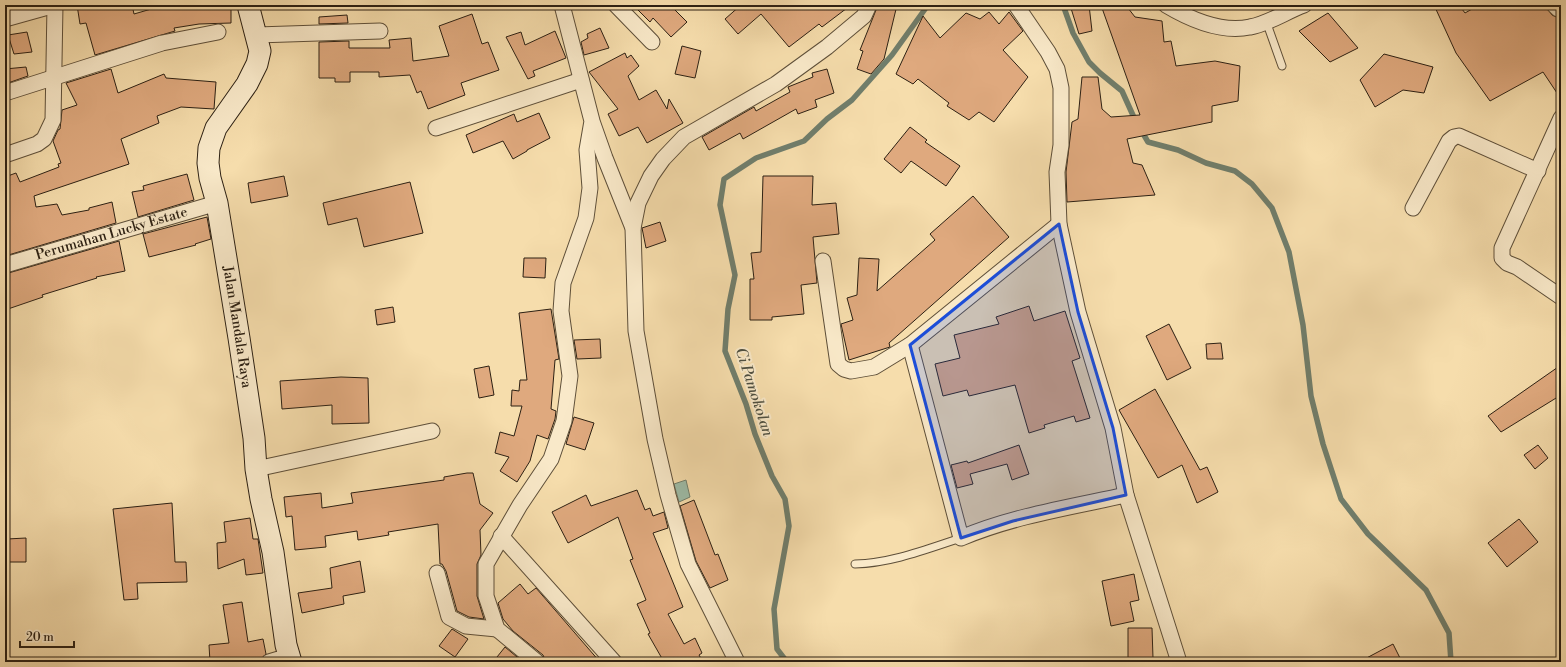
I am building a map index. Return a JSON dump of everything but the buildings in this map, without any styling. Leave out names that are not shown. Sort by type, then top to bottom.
[{"type":"street","points":[[5,19],[55,5],[52,120],[44,139],[37,144],[5,155]]},
{"type":"street","name":"Jalan Mandala Raya","points":[[248,5],[260,51],[254,70],[247,84],[216,128],[209,148],[210,178],[217,203],[254,438],[256,469],[273,552],[281,611],[290,659]]},
{"type":"street","points":[[562,5],[592,121],[604,158],[633,228]]},
{"type":"street","points":[[616,5],[652,42]]},
{"type":"street","points":[[738,662],[688,564],[655,439],[636,332],[633,228],[638,203],[651,176],[663,159],[684,137],[776,84],[864,16],[869,5]]},
{"type":"street","points":[[1016,5],[1048,52],[1057,69],[1061,88],[1061,145],[1057,172],[1059,224],[1078,312],[1114,428],[1126,495],[1170,639],[1179,662]]},
{"type":"street","points":[[1166,5],[1194,20],[1225,29],[1251,27],[1304,5]]},
{"type":"street","points":[[1554,5],[1561,10]]},
{"type":"street","points":[[257,36],[380,31]]},
{"type":"street","points":[[5,93],[162,43],[218,32]]},
{"type":"street","points":[[436,128],[582,80]]},
{"type":"street","points":[[1561,118],[1502,248],[1502,258],[1507,263],[1517,267],[1561,297]]},
{"type":"street","points":[[537,662],[497,629],[486,596],[486,564],[501,536],[551,459],[564,421],[570,376],[561,311],[563,283],[586,218],[590,188],[587,150],[592,121]]},
{"type":"street","points":[[1413,208],[1449,140],[1454,137],[1459,136],[1538,171]]},
{"type":"street","name":"Perumahan Lucky Estate","points":[[5,264],[217,203]]},
{"type":"street","points":[[823,261],[838,364],[844,369],[851,371],[874,367],[910,345],[1059,224]]},
{"type":"street","points":[[910,345],[962,538],[980,530],[1013,521],[1126,495]]},
{"type":"street","points":[[256,469],[432,431]]},
{"type":"street","points":[[501,536],[614,662]]},
{"type":"street","points":[[437,573],[449,618],[466,626],[497,629]]},
{"type":"street","points":[[269,662],[290,659]]},
{"type":"lane","points":[[1266,21],[1282,66]]},
{"type":"lane","points":[[855,564],[868,564],[896,559],[962,538]]},
{"type":"highlighted area","points":[[1059,224],[1078,312],[1113,428],[1126,495],[1013,521],[961,538],[910,345]]},
{"type":"shaded area","points":[[686,480],[690,497],[679,502],[674,484]]},
{"type":"waterway","name":"Ci Pamokolan","points":[[787,662],[777,649],[774,609],[789,526],[785,499],[772,476],[725,351],[728,309],[735,275],[720,205],[724,179],[756,158],[804,141],[827,119],[852,100],[892,55],[928,5]]},
{"type":"waterway","points":[[1063,5],[1073,33],[1089,62],[1122,91],[1136,122]]},
{"type":"waterway","points":[[1141,130],[1148,142],[1178,150],[1206,163],[1235,171],[1252,184],[1272,208],[1289,252],[1303,325],[1311,396],[1323,444],[1341,499],[1368,534],[1426,590],[1449,633],[1451,662]]}]
